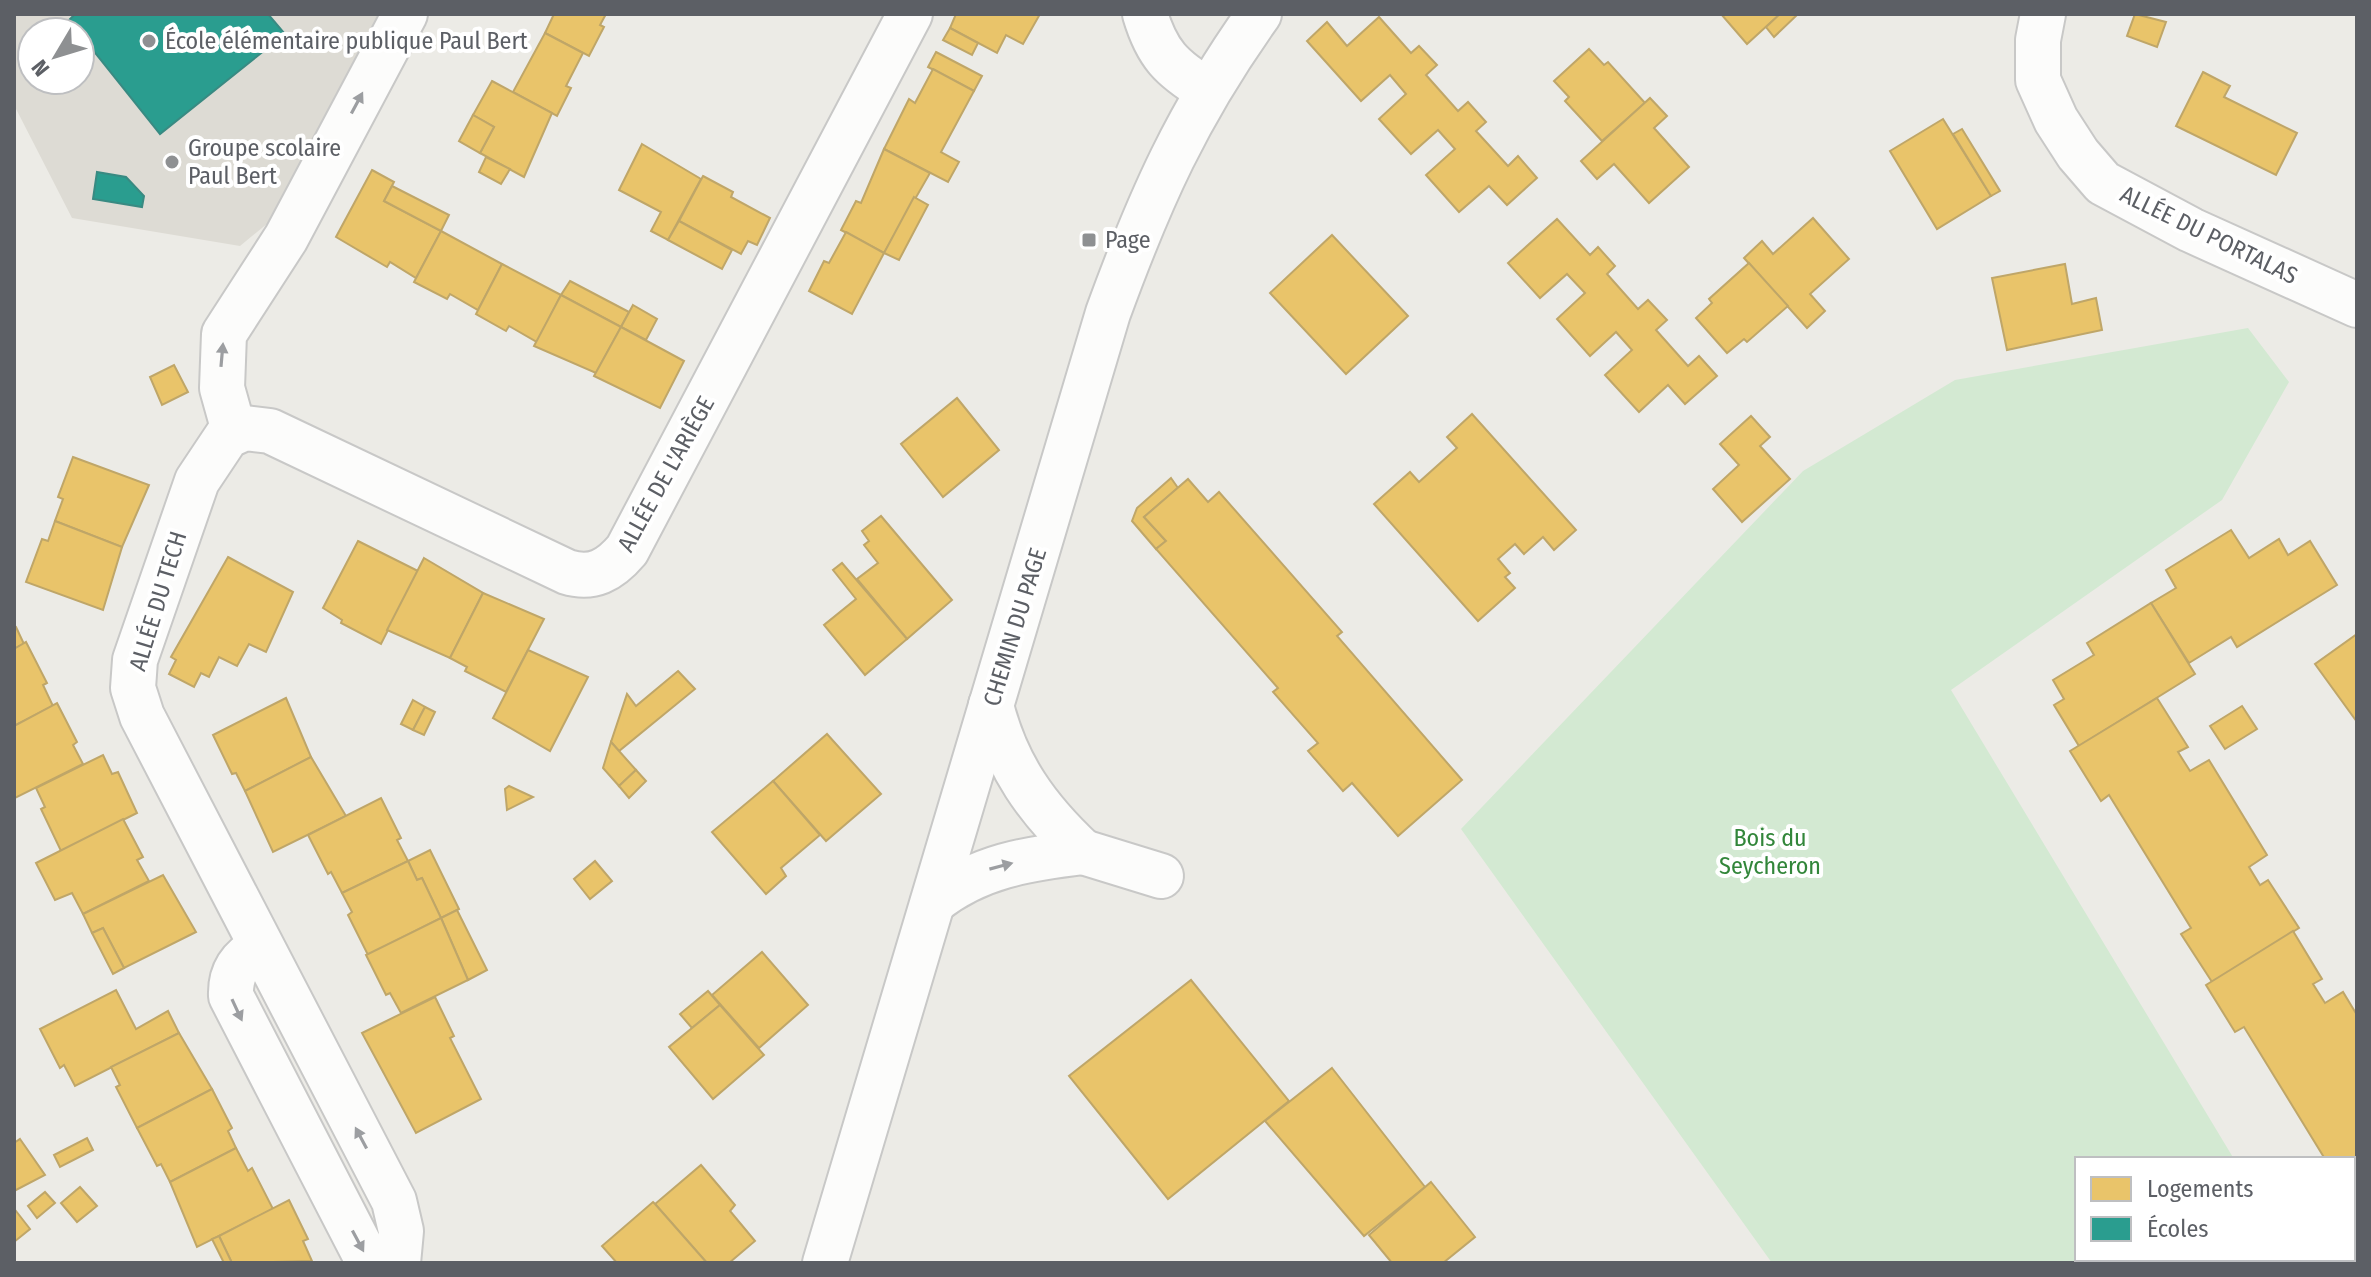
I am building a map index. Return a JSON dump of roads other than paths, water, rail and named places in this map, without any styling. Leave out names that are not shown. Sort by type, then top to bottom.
[{"type":"street","points":[[234,431],[221,379],[224,334],[286,238],[405,14]]},
{"type":"street","name":"ALLÉE DE L'ARIÈGE","points":[[234,431],[257,428],[293,439],[567,572],[591,576],[608,569],[627,550],[910,14]]},
{"type":"street","points":[[1145,14],[1161,54],[1183,76],[1207,90]]},
{"type":"street","name":"CHEMIN DU PAGE","points":[[825,1263],[1108,313],[1155,190],[1207,90],[1259,14]]},
{"type":"street","name":"ALLÉE DU PORTALAS","points":[[2043,14],[2038,40],[2038,80],[2056,120],[2078,154],[2103,183],[2191,230],[2357,305]]},
{"type":"street","name":"ALLÉE DU TECH","points":[[234,431],[213,453],[197,481],[140,641],[133,688],[142,716],[394,1201],[401,1231],[398,1263]]},
{"type":"street","points":[[991,705],[1013,770],[1053,824],[1083,852],[1161,876]]},
{"type":"street","points":[[933,902],[971,875],[994,867],[1083,852]]},
{"type":"street","points":[[261,947],[241,960],[235,970],[231,996],[369,1263]]},
{"type":"place","name":"École élémentaire publique Paul Bert","points":[[149,41]]},
{"type":"place","name":"Groupe scolaire Paul Bert","points":[[172,162]]},
{"type":"place","name":"Page","points":[[1089,240]]},
{"type":"park label","name":"Bois du Seycheron","points":[[1770,852]]}]
